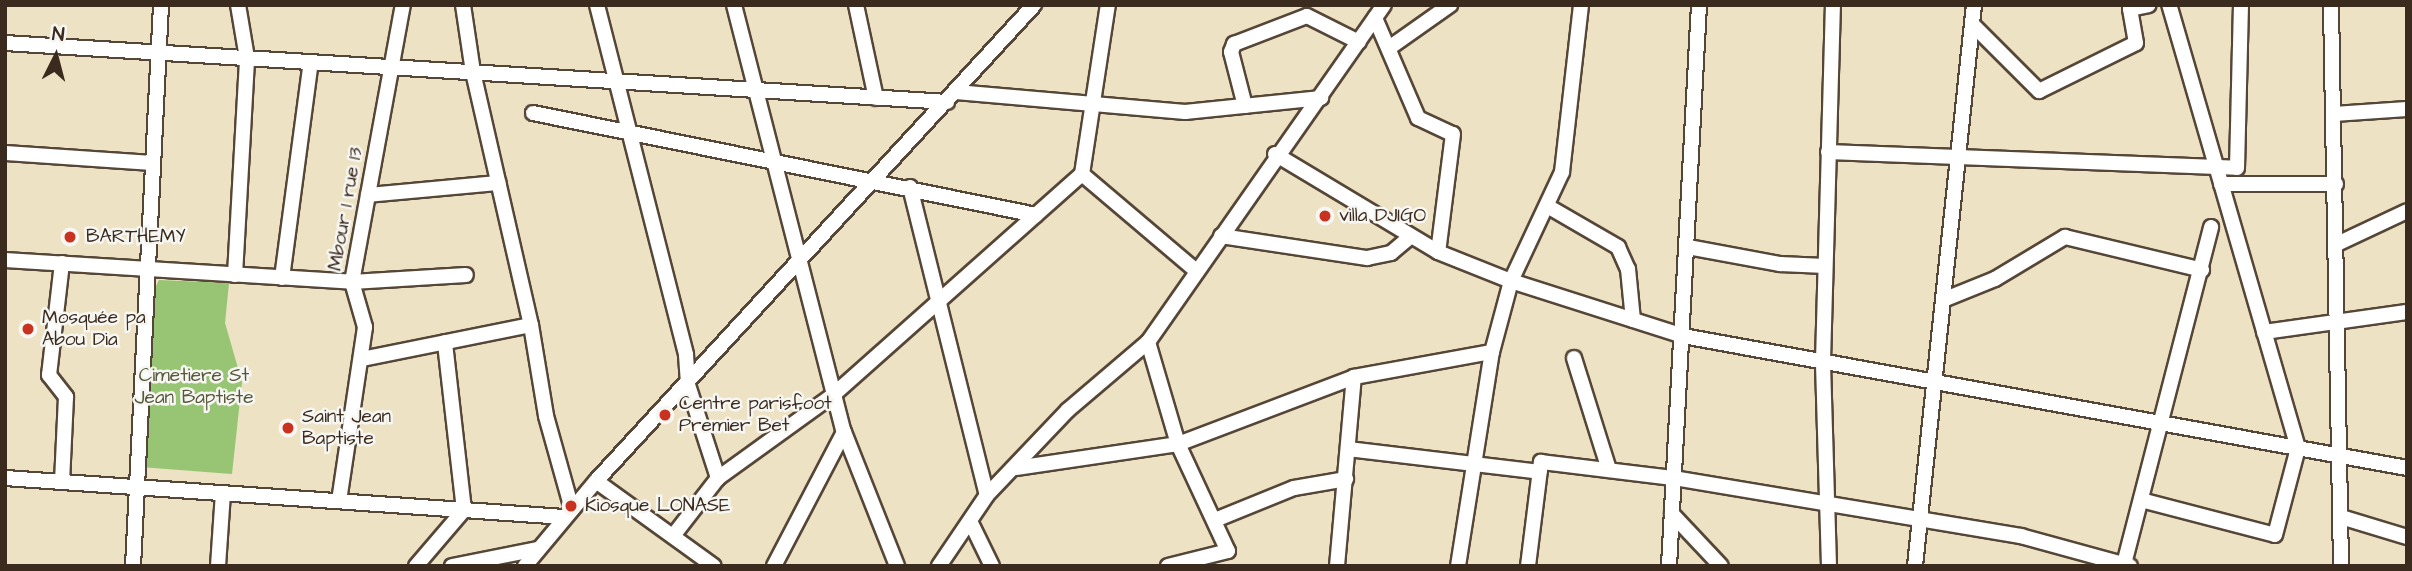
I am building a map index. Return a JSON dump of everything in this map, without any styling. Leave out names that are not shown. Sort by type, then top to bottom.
[{"type":"street","points":[[133,566],[161,5]]},
{"type":"street","points":[[235,275],[247,58],[238,5]]},
{"type":"street","name":"Mbour 1 rue 13","points":[[339,501],[365,327],[352,282],[403,5]]},
{"type":"street","points":[[463,5],[473,72],[531,325],[568,513]]},
{"type":"street","points":[[597,5],[687,355],[688,385],[718,478]]},
{"type":"street","points":[[734,5],[833,395],[844,432],[897,566]]},
{"type":"street","points":[[856,5],[876,97]]},
{"type":"street","points":[[525,566],[596,481],[877,181],[1034,5]]},
{"type":"street","points":[[673,536],[718,478],[833,395],[1082,174],[1108,5]]},
{"type":"street","points":[[939,566],[971,523],[987,495],[1016,468],[1068,410],[1148,342],[1275,154],[1321,98],[1384,5]]},
{"type":"street","points":[[1389,48],[1450,5]]},
{"type":"street","points":[[1458,566],[1492,352],[1511,281],[1549,207],[1566,148],[1581,5]]},
{"type":"street","points":[[1669,566],[1699,5]]},
{"type":"street","points":[[1829,566],[1823,361],[1833,5]]},
{"type":"street","points":[[1915,566],[1973,5]]},
{"type":"street","points":[[1972,24],[2039,91],[2136,43],[2130,9],[2149,5]]},
{"type":"street","points":[[2141,500],[2275,535],[2298,449],[2168,5]]},
{"type":"street","points":[[1828,152],[2237,168],[2241,5]]},
{"type":"street","points":[[2331,5],[2339,319],[2341,566]]},
{"type":"street","points":[[1245,106],[1231,52],[1234,44],[1307,16],[1359,42]]},
{"type":"street","points":[[1375,18],[1418,118],[1453,134],[1438,252]]},
{"type":"street","points":[[5,43],[755,90],[876,97],[951,97],[1185,112],[1321,98]]},
{"type":"street","points":[[282,278],[310,62]]},
{"type":"street","points":[[2334,114],[2407,109]]},
{"type":"street","points":[[533,113],[910,187],[1036,215]]},
{"type":"street","points":[[5,153],[153,163]]},
{"type":"street","points":[[1275,154],[1409,238],[1438,252],[1511,281],[1683,336],[2407,468]]},
{"type":"street","points":[[1082,174],[1195,270]]},
{"type":"street","points":[[368,195],[498,183]]},
{"type":"street","points":[[2221,184],[2336,184]]},
{"type":"street","points":[[910,187],[987,495]]},
{"type":"street","points":[[1549,207],[1618,247],[1628,269],[1633,320]]},
{"type":"street","points":[[2337,244],[2407,211]]},
{"type":"street","points":[[1528,566],[1541,462],[1674,478],[2021,536],[2128,565],[2141,500],[2163,424],[2211,227]]},
{"type":"street","points":[[1221,236],[1367,258],[1391,253],[1409,238]]},
{"type":"street","points":[[1943,299],[1995,279],[2065,237],[2202,270]]},
{"type":"street","points":[[1688,247],[1780,264],[1825,266]]},
{"type":"street","points":[[5,260],[352,282],[466,275]]},
{"type":"street","points":[[62,263],[49,375],[66,397],[62,482]]},
{"type":"street","points":[[2264,332],[2339,319],[2407,312]]},
{"type":"street","points":[[362,359],[531,325]]},
{"type":"street","points":[[416,566],[464,510],[445,342]]},
{"type":"street","points":[[1148,342],[1178,444],[1235,566]]},
{"type":"street","points":[[1016,468],[1178,444],[1354,377],[1492,352]]},
{"type":"street","points":[[1574,358],[1609,470]]},
{"type":"street","points":[[1337,566],[1354,377]]},
{"type":"street","points":[[774,566],[844,432]]},
{"type":"street","points":[[1348,449],[1540,472]]},
{"type":"street","points":[[5,478],[464,510],[568,513]]},
{"type":"street","points":[[1215,520],[1294,488],[1346,479]]},
{"type":"street","points":[[596,481],[714,566]]},
{"type":"street","points":[[218,566],[223,493]]},
{"type":"street","points":[[1672,514],[1721,566]]},
{"type":"street","points":[[2341,517],[2407,537]]},
{"type":"street","points":[[971,523],[992,566]]},
{"type":"street","points":[[452,566],[538,549]]},
{"type":"street","points":[[1168,566],[1228,551]]},
{"type":"green space","name":"Cimetiere St Jean Baptiste","points":[[159,280],[229,283],[225,323],[242,382],[232,474],[140,467],[153,292]]},
{"type":"place","name":"villa DJIGO","points":[[1325,216]]},
{"type":"place","name":"BARTHEMY","points":[[70,237]]},
{"type":"place","name":"Mosquée pa Abou Dia","points":[[28,329]]},
{"type":"place","name":"Centre parisfoot Premier Bet","points":[[665,415]]},
{"type":"place","name":"Saint Jean Baptiste","points":[[288,428]]},
{"type":"place","name":"Kiosque LONASE","points":[[571,506]]}]
